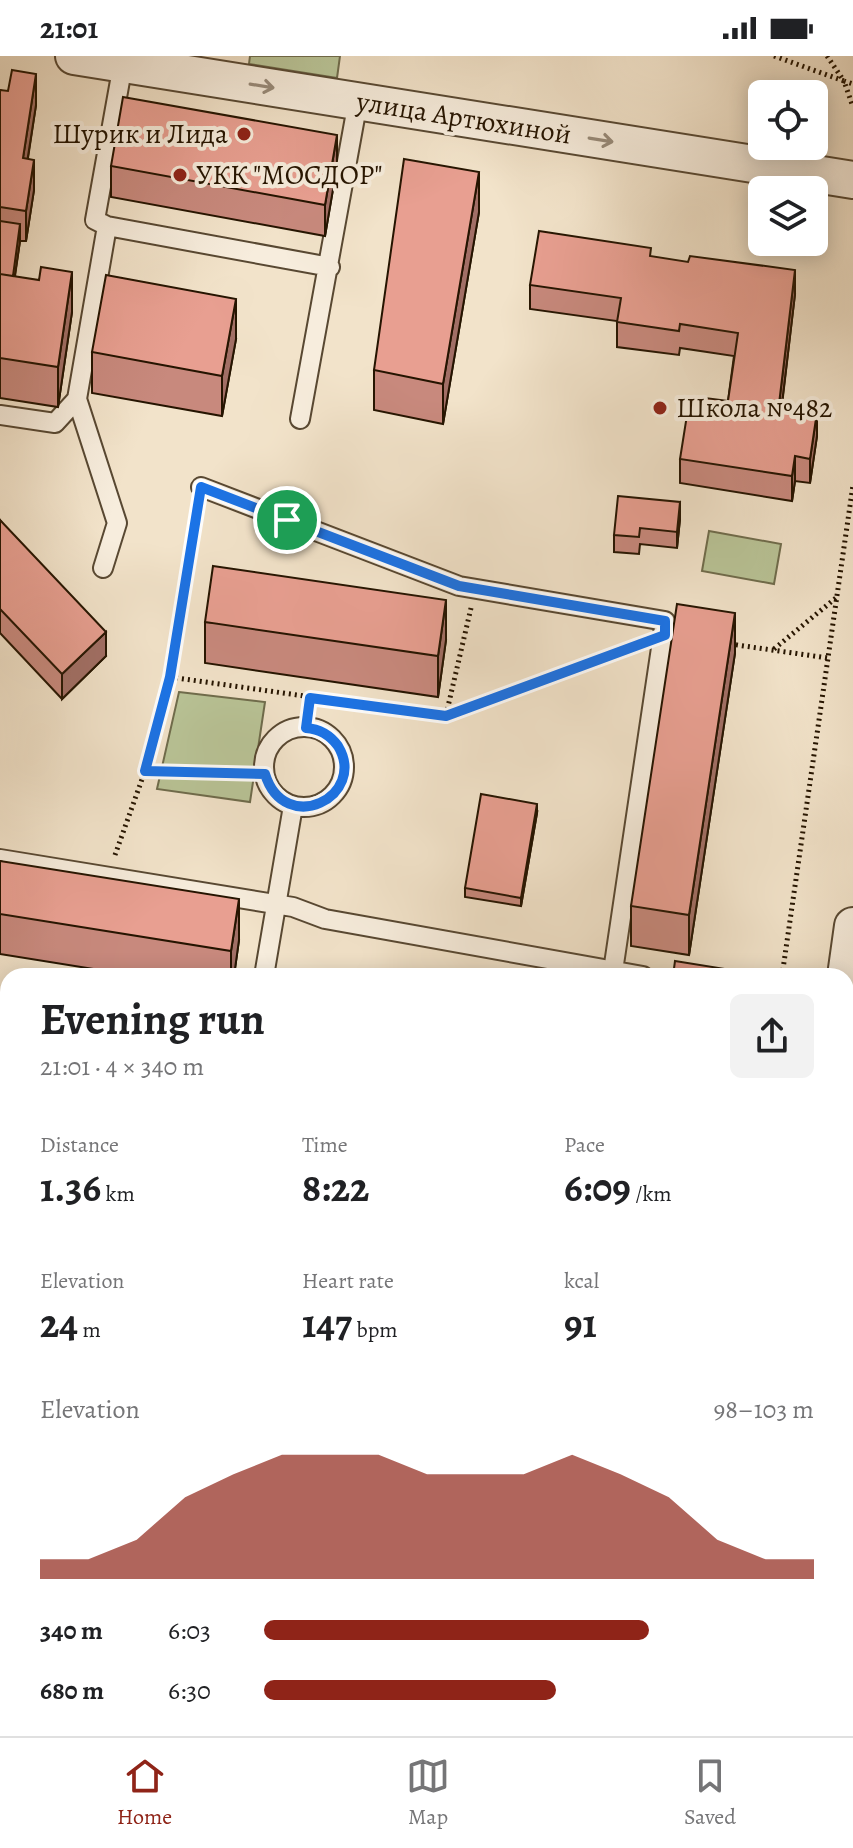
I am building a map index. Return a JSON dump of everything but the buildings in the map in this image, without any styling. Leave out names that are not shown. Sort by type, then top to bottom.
[{"type":"street","name":"улица Артюхиной","points":[[74,56],[853,180]]},
{"type":"street","points":[[847,968],[853,926]]},
{"type":"lane","points":[[123,64],[95,220],[107,226],[330,267]]},
{"type":"lane","points":[[300,419],[358,101]]},
{"type":"lane","points":[[103,568],[117,523],[77,399],[107,226]]},
{"type":"lane","points":[[0,415],[55,423],[77,399]]},
{"type":"lane","points":[[201,487],[459,586],[665,621],[613,968]]},
{"type":"lane","points":[[306,728],[326,734],[335,742],[344,766],[343,778],[329,798],[306,807],[293,806],[275,794],[265,774],[267,752],[273,742],[292,729],[306,728]]},
{"type":"lane","points":[[265,968],[293,806]]},
{"type":"lane","points":[[0,859],[276,904],[325,919],[542,967]]},
{"type":"path","points":[[774,56],[853,84]]},
{"type":"path","points":[[827,56],[844,81],[853,107]]},
{"type":"path","points":[[783,968],[853,485]]},
{"type":"path","points":[[107,877],[145,771],[170,677],[201,487]]},
{"type":"path","points":[[446,716],[475,589]]},
{"type":"path","points":[[773,650],[837,597]]},
{"type":"path","points":[[170,677],[446,716],[665,635]]},
{"type":"path","points":[[726,643],[828,658]]},
{"type":"path","points":[[306,728],[310,698]]},
{"type":"path","points":[[145,771],[265,774]]},
{"type":"green space","points":[[250,56],[340,56],[337,78],[249,64]]},
{"type":"green space","points":[[709,531],[781,544],[774,584],[702,571]]},
{"type":"green space","points":[[179,692],[265,702],[250,802],[157,789]]},
{"type":"place","name":"Шурик и Лида","points":[[244,134]]},
{"type":"place","name":"УКК \"МОСДОР\"","points":[[180,175]]},
{"type":"place","name":"Школа №482","points":[[660,408]]},
{"type":"route","points":[[201,487],[287,520],[459,586],[665,621],[665,635],[610,658],[446,716],[310,698],[306,728],[326,734],[335,742],[344,766],[343,778],[337,789],[318,805],[293,806],[283,802],[268,785],[265,774],[145,771],[156,740],[170,677],[201,487]]}]
